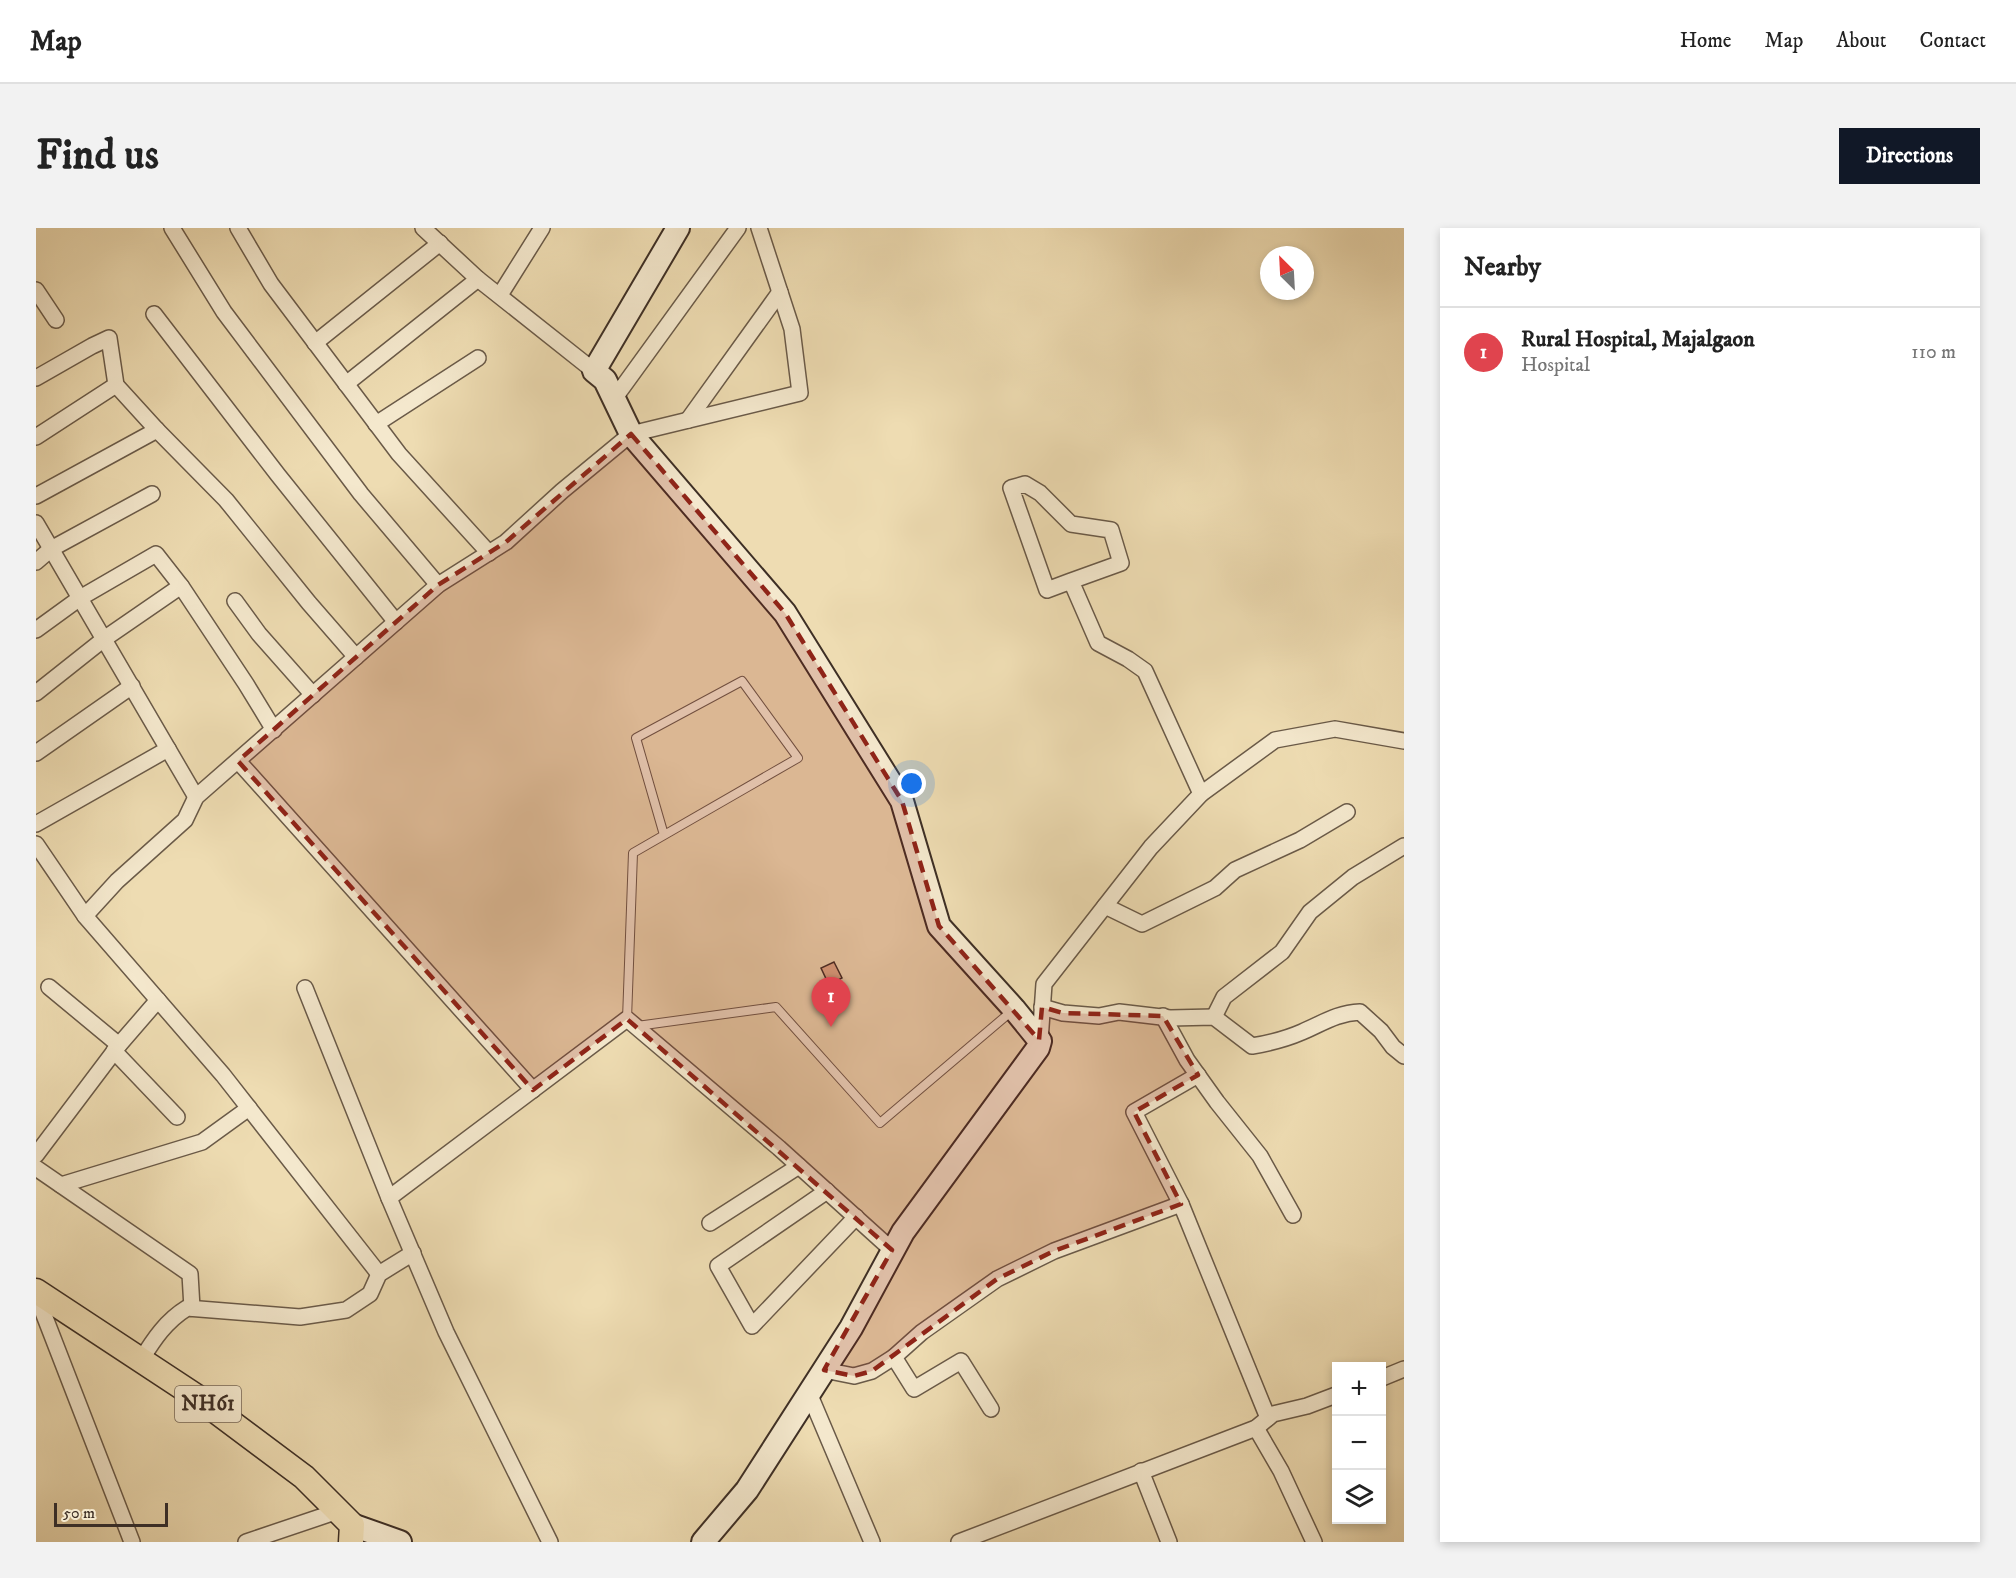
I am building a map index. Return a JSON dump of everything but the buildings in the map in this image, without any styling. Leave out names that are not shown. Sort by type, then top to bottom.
[{"type":"main road","name":"NH61","points":[[36,1291],[197,1397],[304,1477],[347,1526]]},
{"type":"street","points":[[172,228],[224,312],[361,494],[438,585]]},
{"type":"street","points":[[238,228],[271,284],[399,454],[489,553]]},
{"type":"street","points":[[423,228],[478,279],[605,380],[631,434],[786,613],[902,801],[939,926],[1040,1041]]},
{"type":"street","points":[[500,295],[542,228]]},
{"type":"street","points":[[594,371],[678,228]]},
{"type":"street","points":[[614,399],[738,228]]},
{"type":"street","points":[[86,916],[117,881],[185,820],[196,797],[438,585],[506,542],[562,491],[631,434],[800,393],[792,329],[759,228]]},
{"type":"street","points":[[315,343],[440,243]]},
{"type":"street","points":[[346,384],[478,279]]},
{"type":"street","points":[[36,290],[56,320]]},
{"type":"street","points":[[688,420],[780,292]]},
{"type":"street","points":[[154,314],[278,475],[396,622]]},
{"type":"street","points":[[36,378],[109,338],[116,385],[226,500],[356,657]]},
{"type":"street","points":[[376,424],[478,358]]},
{"type":"street","points":[[36,437],[116,385]]},
{"type":"street","points":[[36,496],[157,430]]},
{"type":"street","points":[[1025,484],[1040,493],[1071,524],[1111,530],[1121,563],[1071,580],[1047,590],[1011,488],[1025,484]]},
{"type":"street","points":[[36,562],[51,549],[152,494]]},
{"type":"street","points":[[36,523],[196,797]]},
{"type":"street","points":[[36,630],[80,598],[156,554],[181,586],[274,729]]},
{"type":"street","points":[[1071,580],[1098,643],[1145,671],[1201,794]]},
{"type":"street","points":[[36,693],[104,639],[181,586]]},
{"type":"street","points":[[235,601],[259,634],[313,695]]},
{"type":"street","points":[[36,753],[132,686]]},
{"type":"street","points":[[704,1542],[747,1490],[809,1394],[851,1328],[903,1232],[1038,1048],[1044,984],[1151,848],[1201,794],[1275,740],[1335,729],[1404,741]]},
{"type":"street","points":[[36,824],[168,749]]},
{"type":"street","points":[[238,761],[533,1090]]},
{"type":"street","points":[[1105,906],[1142,924],[1215,888],[1235,870],[1300,840],[1347,812]]},
{"type":"street","points":[[36,844],[86,916],[223,1075],[379,1274]]},
{"type":"street","points":[[1214,1017],[1224,997],[1282,952],[1310,912],[1353,876],[1404,846]]},
{"type":"street","points":[[49,987],[116,1048],[177,1117]]},
{"type":"street","points":[[305,988],[389,1198],[446,1332],[550,1542]]},
{"type":"street","points":[[36,1155],[116,1048],[158,1000]]},
{"type":"street","points":[[1042,1007],[1063,1013],[1099,1016],[1119,1012],[1163,1017],[1214,1017],[1252,1046],[1270,1043],[1301,1032],[1345,1012],[1360,1012],[1404,1056]]},
{"type":"street","points":[[1163,1017],[1198,1076],[1260,1156],[1293,1215]]},
{"type":"street","points":[[389,1198],[533,1090],[631,1023],[799,1166],[892,1250]]},
{"type":"street","points":[[1198,1076],[1134,1112],[1181,1204],[1268,1418]]},
{"type":"street","points":[[61,1185],[202,1142],[249,1108]]},
{"type":"street","points":[[711,1223],[799,1166]]},
{"type":"street","points":[[36,1168],[190,1274],[192,1308]]},
{"type":"street","points":[[826,1191],[718,1266],[752,1326],[856,1217]]},
{"type":"street","points":[[824,1370],[854,1376],[872,1371],[997,1279],[1054,1251],[1181,1204]]},
{"type":"street","points":[[141,1360],[156,1336],[174,1316],[187,1308],[300,1317],[346,1310],[370,1293],[379,1274],[413,1253]]},
{"type":"street","points":[[36,1303],[39,1302],[132,1542]]},
{"type":"street","points":[[894,1357],[914,1389],[961,1361],[991,1409]]},
{"type":"street","points":[[1386,1377],[1404,1370]]},
{"type":"street","points":[[809,1394],[872,1542]]},
{"type":"street","points":[[959,1542],[976,1539],[1141,1471],[1256,1428],[1273,1414],[1307,1406],[1332,1397]]},
{"type":"street","points":[[1256,1428],[1281,1471],[1314,1542]]},
{"type":"street","points":[[1141,1471],[1169,1542]]},
{"type":"street","points":[[246,1542],[347,1526],[400,1542]]},
{"type":"lane","points":[[664,835],[636,738],[742,681],[798,758],[633,853],[631,1023],[776,1007],[880,1123],[1014,1009]]},
{"type":"highlighted area","points":[[631,434],[785,613],[902,801],[939,926],[1039,1040],[1042,1007],[1063,1013],[1163,1016],[1198,1075],[1134,1112],[1181,1204],[1054,1251],[997,1279],[872,1371],[854,1376],[824,1370],[892,1250],[627,1019],[533,1090],[238,761],[438,585],[506,542]]},
{"type":"place","name":"Rural Hospital, Majalgaon","points":[[831,1027]]}]
